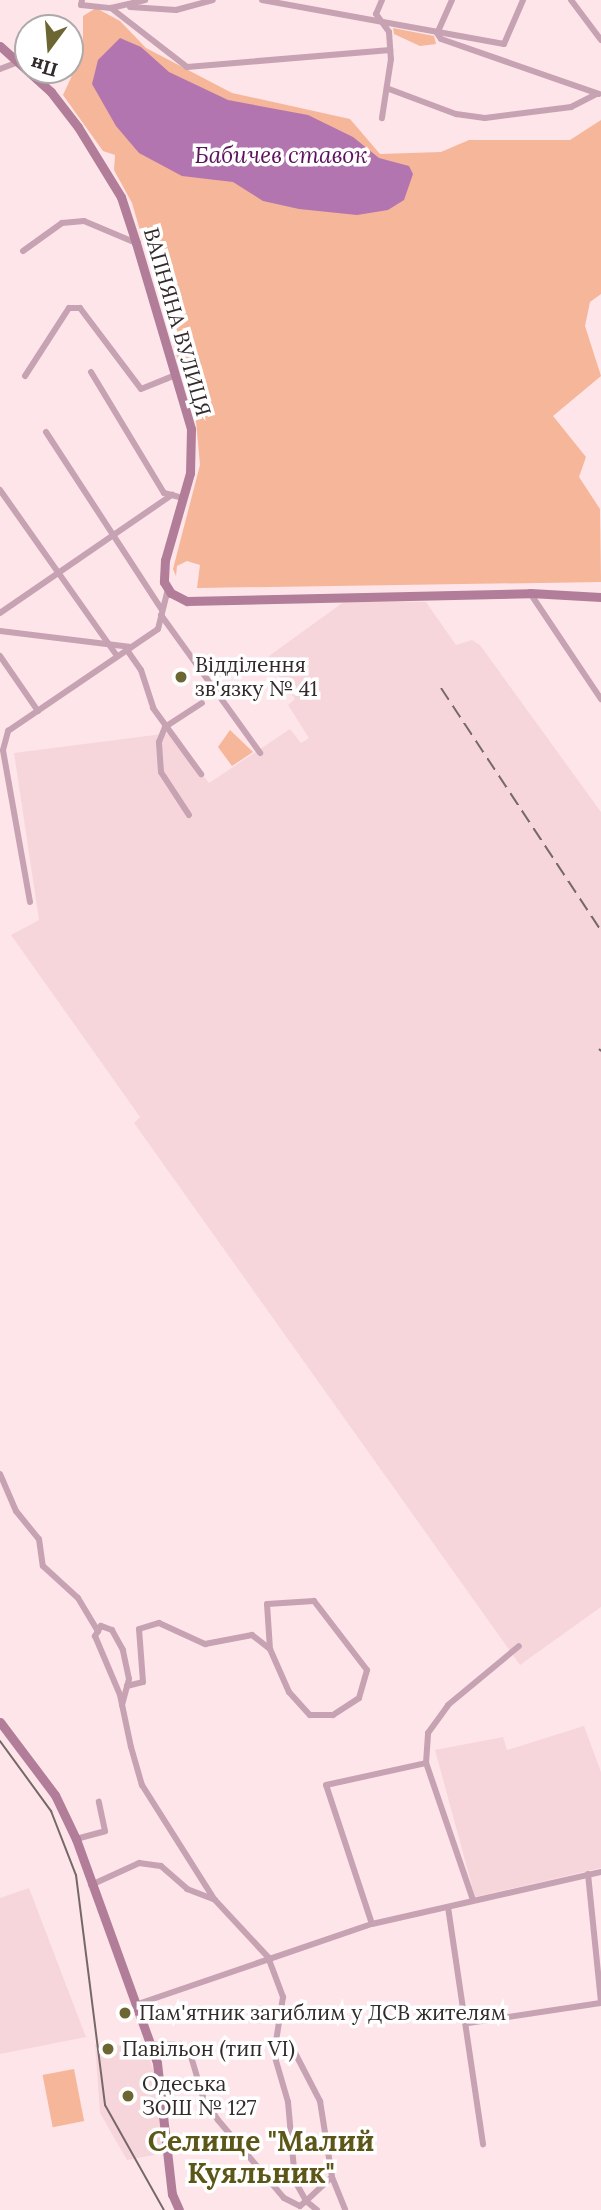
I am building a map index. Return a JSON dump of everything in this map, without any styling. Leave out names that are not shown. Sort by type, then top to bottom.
[{"type":"street","points":[[130,7],[145,0]]},
{"type":"street","points":[[82,2],[111,8],[176,10],[214,0]]},
{"type":"street","points":[[262,0],[296,3],[382,24],[504,44],[523,0]]},
{"type":"street","points":[[382,0],[376,14],[390,51],[389,89],[382,118]]},
{"type":"street","points":[[437,33],[452,0]]},
{"type":"street","points":[[573,1],[601,40]]},
{"type":"street","points":[[111,8],[187,66],[390,51]]},
{"type":"street","points":[[437,33],[446,41],[599,94]]},
{"type":"street","name":"ВАПНЯНА ВУЛИЦЯ","points":[[0,46],[14,58]]},
{"type":"street","name":"ВАПНЯНА ВУЛИЦЯ","points":[[42,84],[51,92],[102,163],[136,243],[191,429],[190,473],[165,561],[168,589]]},
{"type":"street","points":[[389,89],[456,114],[485,118],[571,107],[599,94]]},
{"type":"street","points":[[23,251],[62,223],[84,220],[136,243]]},
{"type":"street","points":[[25,376],[69,308],[80,308],[141,389],[174,376]]},
{"type":"street","points":[[90,372],[164,493],[183,498]]},
{"type":"street","points":[[46,432],[162,612],[260,753]]},
{"type":"street","points":[[0,490],[117,656]]},
{"type":"street","points":[[0,613],[172,495]]},
{"type":"street","points":[[30,902],[3,750],[8,731],[158,629],[168,589],[187,601],[530,593],[601,597]]},
{"type":"street","points":[[530,593],[601,699]]},
{"type":"street","points":[[0,631],[106,642],[129,648]]},
{"type":"street","points":[[129,648],[165,727],[201,774]]},
{"type":"street","points":[[0,656],[38,711]]},
{"type":"street","points":[[189,815],[157,760],[165,727],[202,703]]},
{"type":"street","points":[[0,1474],[16,1511],[39,1539],[43,1566],[78,1598],[98,1631]]},
{"type":"street","points":[[127,1686],[143,1682],[139,1629],[159,1623],[205,1644],[252,1636],[271,1649],[289,1692],[310,1715],[333,1716],[359,1698],[367,1670],[314,1601],[267,1604],[271,1649]]},
{"type":"street","points":[[122,1705],[127,1686],[123,1650],[112,1630],[101,1626],[95,1636],[122,1705],[142,1785],[215,1900],[268,1957],[283,1997],[276,2071],[288,2102],[295,2181],[306,2200],[317,2210]]},
{"type":"street","points":[[472,1900],[426,1763],[428,1733],[448,1704],[519,1646]]},
{"type":"street","points":[[0,1722],[55,1795],[76,1839],[162,2083],[170,2184],[180,2210]]},
{"type":"street","points":[[372,1924],[326,1785],[426,1763]]},
{"type":"street","points":[[76,1839],[105,1831],[99,1802]]},
{"type":"street","points":[[90,1885],[149,1864],[215,1900]]},
{"type":"street","points":[[135,2005],[268,1957],[372,1924],[601,1872]]},
{"type":"street","points":[[468,2023],[601,2002],[588,1874]]},
{"type":"street","points":[[448,1907],[468,2023],[483,2144]]},
{"type":"street","points":[[277,2042],[293,2049],[320,2101],[332,2177],[345,2210]]},
{"type":"street","points":[[149,2044],[180,2044],[190,2053],[203,2097],[218,2120],[284,2198],[300,2206],[332,2177]]},
{"type":"shaded area","points":[[96,8],[120,21],[146,48],[232,93],[350,119],[380,154],[441,152],[469,140],[570,140],[601,120],[601,294],[590,302],[585,326],[601,376],[553,416],[586,457],[579,477],[600,509],[601,582],[197,588],[200,565],[187,561],[177,566],[176,576],[173,569],[200,465],[196,421],[132,203],[114,170],[115,155],[103,151],[63,95],[68,84],[84,84],[84,15]]},
{"type":"shaded area","points":[[393,28],[434,36],[436,44],[420,46],[394,34]]},
{"type":"shaded area","points":[[345,601],[426,602],[456,645],[472,640],[480,645],[601,812],[601,1607],[520,1665],[134,1123],[140,1117],[11,935],[39,920],[14,753],[170,733],[209,783],[290,729],[301,743],[309,738],[288,705],[295,699],[269,663],[269,656]]},
{"type":"shaded area","points":[[230,730],[253,752],[232,766],[218,747]]},
{"type":"shaded area","points":[[584,1726],[601,1772],[601,1868],[475,1897],[435,1750],[503,1737],[507,1750]]},
{"type":"shaded area","points":[[29,1888],[86,2037],[0,2054],[0,1898]]},
{"type":"shaded area","name":"Одеська ЗОШ № 127","points":[[95,2044],[146,2047],[156,2079],[164,2153],[127,2160],[100,2113]]},
{"type":"shaded area","points":[[74,2069],[84,2121],[53,2127],[43,2075]]},
{"type":"water","name":"Бабичев ставок","points":[[120,38],[141,47],[169,72],[228,100],[308,115],[353,137],[379,158],[409,166],[413,174],[404,200],[388,210],[357,215],[299,209],[263,201],[233,182],[182,176],[139,153],[116,126],[92,84],[98,60]]},
{"type":"tram line","points":[[0,1741],[51,1811],[76,1875],[105,2105],[164,2210]]},
{"type":"railway","points":[[441,688],[601,931]]},
{"type":"place","name":"Відділення зв'язку № 41","points":[[181,677]]},
{"type":"place","name":"Пам'ятник загиблим у ДСВ жителям","points":[[125,2013]]},
{"type":"place","name":"Павільон (тип VI)","points":[[108,2049]]},
{"type":"place","name":"Одеська ЗОШ № 127","points":[[128,2096]]},
{"type":"district","name":"Селище \"Малий Куяльник\"","points":[[261,2157]]}]
